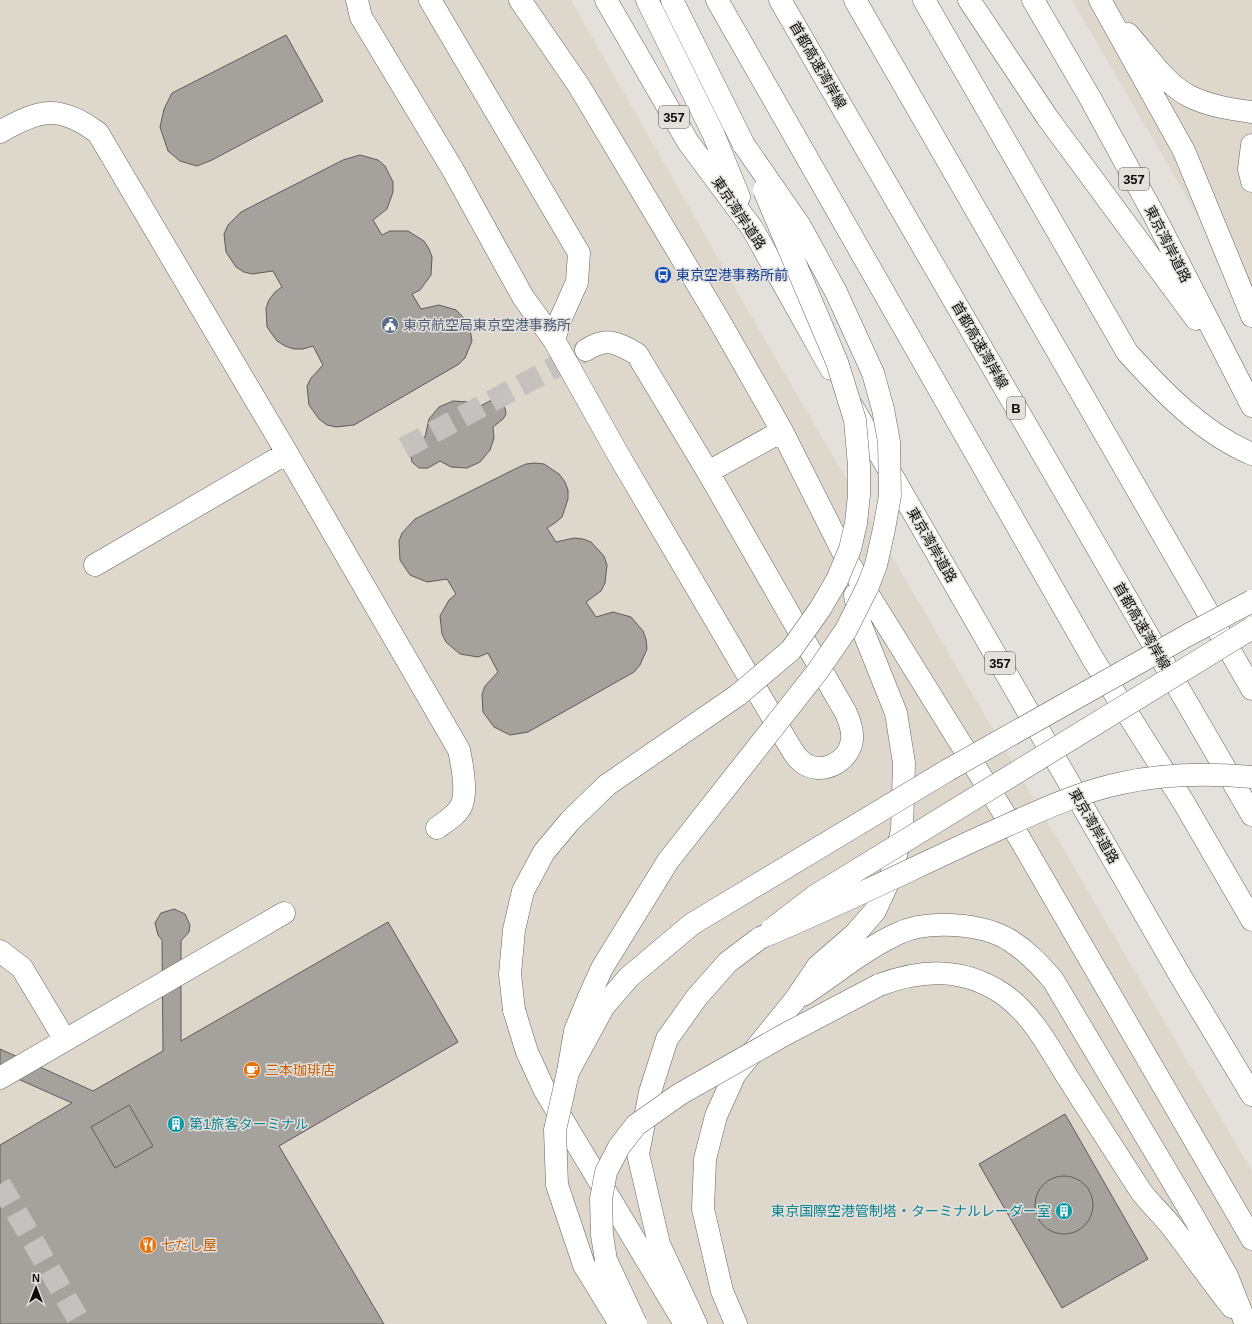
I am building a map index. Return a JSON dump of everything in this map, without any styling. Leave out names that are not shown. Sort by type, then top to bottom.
[{"type":"main road","points":[[357,0],[361,17],[453,170],[523,297],[554,340],[619,456],[790,746],[803,763],[813,768],[828,768],[847,754],[852,740],[851,726],[846,713],[708,472],[637,354],[619,344],[599,342],[586,350]]},
{"type":"main road","points":[[430,0],[579,253],[577,282],[561,318],[554,340]]},
{"type":"main road","points":[[520,0],[579,86],[720,322],[782,431],[848,562],[1020,839],[1252,1239]]},
{"type":"main road","points":[[537,0],[579,86]]},
{"type":"main road","name":"東京湾岸道路","points":[[606,0],[688,142],[752,228],[932,546],[1181,977],[1252,1095]]},
{"type":"main road","points":[[646,0],[713,133],[752,228]]},
{"type":"main road","points":[[672,0],[744,145],[838,362],[856,420],[859,466],[859,495],[856,523],[850,549],[837,580],[820,609],[790,650],[738,695],[607,785],[570,821],[544,852],[523,891],[514,930],[510,974],[514,1010],[527,1052],[544,1089],[685,1324]]},
{"type":"main road","points":[[717,0],[888,297],[1092,659],[1184,803],[1252,920]]},
{"type":"main road","name":"首都高速湾岸線","points":[[780,0],[1252,815]]},
{"type":"main road","points":[[855,0],[1252,689]]},
{"type":"main road","points":[[924,0],[1127,352],[1166,395],[1213,431],[1252,454]]},
{"type":"main road","points":[[969,0],[1047,117],[1162,275],[1228,361]]},
{"type":"main road","name":"東京湾岸道路","points":[[1033,0],[1089,96],[1151,210],[1252,406]]},
{"type":"main road","points":[[1101,1],[1166,78],[1188,95],[1222,108],[1252,112]]},
{"type":"main road","points":[[1101,1],[1184,151],[1252,316]]},
{"type":"main road","points":[[0,132],[20,120],[35,114],[50,112],[68,114],[85,123],[98,133],[288,453],[459,750],[464,780],[462,803],[454,815],[437,828]]},
{"type":"main road","points":[[620,1324],[584,1265],[557,1185],[555,1130],[568,1072],[575,1031],[602,968],[668,861],[817,672],[846,630],[868,586],[876,565],[890,496],[889,442],[874,373],[845,311],[800,226],[744,145]]},
{"type":"main road","points":[[1252,145],[1249,169],[1252,181]]},
{"type":"main road","points":[[708,472],[782,431]]},
{"type":"main road","points":[[95,565],[288,453]]},
{"type":"main road","points":[[736,1324],[722,1291],[703,1209],[705,1159],[716,1116],[735,1074],[795,1000],[818,966],[855,934],[875,911],[892,876],[902,830],[904,763],[896,713],[860,623],[848,562]]},
{"type":"main road","points":[[568,1072],[604,1006],[629,977],[692,924],[948,770],[1188,635],[1252,601]]},
{"type":"main road","points":[[696,1324],[660,1244],[638,1154],[650,1092],[666,1039],[697,997],[728,962],[815,896],[1252,628]]},
{"type":"main road","points":[[760,938],[826,910],[992,832],[1078,796],[1122,783],[1168,775],[1211,773],[1252,777]]},
{"type":"main road","points":[[0,1078],[284,913]]},
{"type":"main road","points":[[795,1000],[864,952],[898,933],[925,926],[952,925],[986,930],[1010,940],[1033,958],[1053,980],[1227,1276],[1245,1324]]},
{"type":"main road","points":[[0,951],[22,968],[65,1040]]},
{"type":"main road","points":[[636,1324],[606,1260],[602,1235],[601,1199],[606,1172],[619,1147],[636,1124],[680,1094],[784,1034],[879,985],[904,976],[956,974],[982,982],[1004,995],[1022,1012],[1042,1037],[1142,1192],[1171,1226],[1245,1324]]},
{"type":"shaded area","points":[[0,0],[571,0],[757,326],[1252,1171],[1252,1324],[0,1324]]},
{"type":"shaded area","points":[[1072,0],[1252,0],[1252,309],[1126,93]]},
{"type":"building","points":[[286,35],[323,101],[212,160],[197,166],[180,161],[168,151],[160,127],[164,109],[172,93]]},
{"type":"building","points":[[360,155],[378,160],[385,166],[393,182],[393,192],[387,209],[373,220],[382,235],[390,231],[408,231],[424,241],[429,249],[432,257],[431,275],[420,290],[412,294],[421,309],[439,305],[456,310],[469,323],[472,341],[465,358],[459,364],[354,425],[336,427],[327,425],[319,419],[309,405],[307,386],[311,378],[323,365],[313,346],[303,349],[294,349],[285,346],[277,341],[267,327],[266,308],[269,300],[275,292],[282,287],[273,271],[252,274],[244,272],[236,267],[226,252],[224,234],[228,225],[241,212],[343,160]]},
{"type":"building","points":[[494,399],[499,400],[505,408],[506,414],[503,419],[493,427],[494,438],[490,450],[480,462],[467,468],[451,467],[440,461],[428,468],[419,468],[412,462],[410,452],[414,445],[425,437],[429,419],[439,407],[453,401],[468,402],[480,406]]},
{"type":"building","points":[[526,464],[544,464],[559,474],[565,482],[568,490],[568,499],[562,517],[547,528],[556,542],[574,538],[583,539],[591,542],[604,556],[607,565],[605,583],[601,591],[586,602],[596,617],[613,612],[631,617],[643,631],[647,649],[640,665],[634,672],[528,732],[510,735],[494,727],[483,712],[482,694],[485,686],[498,672],[488,653],[478,657],[460,654],[446,642],[442,634],[440,616],[449,600],[456,594],[447,579],[427,582],[410,575],[400,560],[399,541],[402,533],[415,519],[517,468]]},
{"type":"building","name":"第1旅客ターミナル","points":[[174,909],[185,914],[190,925],[189,932],[181,941],[181,1041],[388,922],[458,1042],[279,1146],[384,1324],[0,1324],[0,1145],[72,1103],[0,1071],[0,1049],[93,1091],[163,1051],[162,940],[158,935],[155,923],[161,913]]},
{"type":"building","points":[[129,1105],[153,1146],[115,1168],[91,1127]]},
{"type":"building","name":"東京国際空港管制塔・ターミナルレーダー室","points":[[1065,1114],[1148,1259],[1062,1308],[979,1164]]},
{"type":"building","name":"東京国際空港管制塔・ターミナルレーダー室","points":[[1064,1176],[1080,1181],[1088,1189],[1093,1205],[1088,1221],[1080,1229],[1064,1234],[1048,1229],[1040,1221],[1035,1205],[1040,1189],[1048,1181]]},
{"type":"tunnel","points":[[404,448],[583,352]]},
{"type":"tunnel","points":[[0,1184],[81,1324]]},
{"type":"place","name":"東京空港事務所前","points":[[663,275]]},
{"type":"place","name":"東京航空局東京空港事務所","points":[[390,325]]},
{"type":"place","name":"三本珈琲店","points":[[252,1070]]},
{"type":"place","name":"第1旅客ターミナル","points":[[176,1124]]},
{"type":"place","name":"東京国際空港管制塔・ターミナルレーダー室","points":[[1064,1211]]},
{"type":"place","name":"七だし屋","points":[[148,1245]]}]
